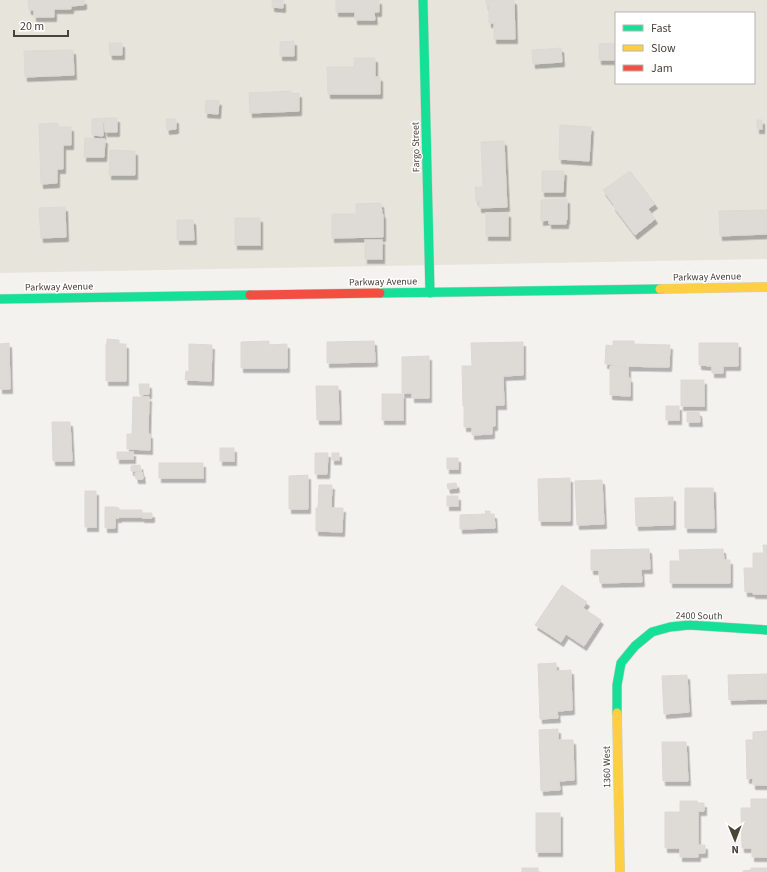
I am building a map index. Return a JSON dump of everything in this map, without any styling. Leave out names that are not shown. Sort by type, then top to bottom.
[{"type":"street","name":"Fargo Street","points":[[423,0],[430,293]]},
{"type":"street","name":"Parkway Avenue","points":[[0,299],[767,287]]},
{"type":"street","name":"2400 South","points":[[621,663],[635,646],[652,632],[670,627],[689,625],[767,630]]},
{"type":"street","name":"1360 West","points":[[620,872],[617,685],[621,663]]},
{"type":"shaded area","points":[[0,0],[767,0],[767,259],[0,273]]},
{"type":"building","points":[[28,0],[84,0],[84,5],[71,6],[71,9],[54,9],[54,17],[34,17],[34,10],[29,10]]},
{"type":"building","points":[[272,0],[283,0],[283,8],[272,7]]},
{"type":"building","points":[[336,0],[379,0],[379,12],[374,12],[375,20],[355,20],[355,12],[336,12]]},
{"type":"building","points":[[486,0],[514,0],[515,39],[494,39],[494,23],[489,23],[489,5],[486,5]]},
{"type":"building","points":[[294,41],[294,56],[280,56],[280,42]]},
{"type":"building","points":[[109,43],[122,43],[122,55],[110,55]]},
{"type":"building","points":[[615,43],[615,60],[599,60],[599,44]]},
{"type":"building","points":[[561,48],[562,62],[533,64],[532,50]]},
{"type":"building","points":[[73,50],[74,75],[25,77],[24,51]]},
{"type":"building","points":[[354,58],[375,58],[375,77],[380,77],[380,94],[328,94],[327,67],[354,67]]},
{"type":"building","points":[[291,91],[291,94],[299,93],[299,111],[250,113],[249,93]]},
{"type":"building","points":[[206,100],[219,101],[218,114],[205,113]]},
{"type":"building","points":[[103,118],[103,136],[92,135],[92,119]]},
{"type":"building","points":[[104,118],[117,118],[117,132],[105,132]]},
{"type":"building","points":[[166,119],[176,119],[176,129],[167,130]]},
{"type":"building","points":[[757,120],[762,120],[762,129],[757,129]]},
{"type":"building","points":[[58,123],[58,127],[71,127],[71,145],[63,145],[63,169],[57,169],[57,183],[41,184],[39,124]]},
{"type":"building","points":[[560,125],[591,127],[589,161],[559,159]]},
{"type":"building","points":[[85,138],[105,139],[104,157],[84,157]]},
{"type":"building","points":[[504,141],[507,207],[479,208],[479,201],[476,201],[475,187],[483,187],[481,142]]},
{"type":"building","points":[[110,150],[135,151],[135,175],[109,175]]},
{"type":"building","points":[[542,171],[564,171],[563,192],[542,192]]},
{"type":"building","points":[[630,171],[655,204],[648,209],[655,219],[635,235],[603,190]]},
{"type":"building","points":[[567,199],[566,224],[549,224],[549,220],[541,221],[541,200]]},
{"type":"building","points":[[381,203],[383,214],[383,237],[332,238],[332,214],[356,214],[356,204]]},
{"type":"building","points":[[65,207],[66,237],[41,238],[39,208]]},
{"type":"building","points":[[767,210],[767,234],[720,236],[719,211]]},
{"type":"building","points":[[486,213],[508,213],[508,236],[486,236]]},
{"type":"building","points":[[235,218],[260,218],[260,245],[235,245]]},
{"type":"building","points":[[177,220],[193,220],[194,240],[177,240]]},
{"type":"building","points":[[365,240],[382,240],[382,259],[365,259]]},
{"type":"building","points":[[107,339],[119,340],[119,344],[126,344],[126,381],[106,381]]},
{"type":"building","points":[[269,341],[269,345],[287,344],[287,368],[241,368],[241,342]]},
{"type":"building","points":[[374,341],[375,362],[327,363],[327,342]]},
{"type":"building","points":[[613,341],[634,341],[634,344],[670,345],[669,367],[613,366],[613,364],[605,364],[606,345],[613,346]]},
{"type":"building","points":[[523,342],[523,375],[503,376],[504,405],[495,405],[495,426],[492,426],[492,434],[472,435],[472,427],[464,427],[462,366],[472,366],[471,343]]},
{"type":"building","points":[[9,343],[10,389],[0,389],[0,344]]},
{"type":"building","points":[[699,343],[738,343],[738,366],[723,366],[723,373],[712,373],[712,366],[699,365]]},
{"type":"building","points":[[189,344],[212,345],[211,381],[185,380],[186,371],[189,372]]},
{"type":"building","points":[[429,356],[429,398],[412,398],[412,393],[402,393],[402,357]]},
{"type":"building","points":[[610,366],[628,367],[628,378],[630,378],[630,396],[610,395]]},
{"type":"building","points":[[681,380],[704,380],[704,406],[681,406]]},
{"type":"building","points":[[139,384],[149,384],[149,394],[140,395]]},
{"type":"building","points":[[316,386],[338,386],[339,420],[317,420]]},
{"type":"building","points":[[382,394],[403,394],[403,420],[382,420]]},
{"type":"building","points":[[133,397],[149,397],[148,434],[150,434],[150,450],[127,449],[127,434],[132,434]]},
{"type":"building","points":[[666,406],[679,406],[679,420],[666,420]]},
{"type":"building","points":[[687,412],[699,412],[700,422],[687,422]]},
{"type":"building","points":[[52,422],[70,422],[72,461],[53,461]]},
{"type":"building","points":[[220,448],[234,448],[234,461],[220,461]]},
{"type":"building","points":[[117,452],[133,452],[133,459],[117,459]]},
{"type":"building","points":[[315,453],[328,453],[327,474],[315,474]]},
{"type":"building","points":[[332,453],[339,453],[339,460],[332,460]]},
{"type":"building","points":[[447,458],[458,458],[458,469],[447,469]]},
{"type":"building","points":[[159,463],[203,463],[203,478],[159,478]]},
{"type":"building","points":[[140,465],[141,471],[131,471],[131,466]]},
{"type":"building","points":[[142,472],[143,479],[136,479],[135,473]]},
{"type":"building","points":[[308,475],[308,509],[289,509],[289,476]]},
{"type":"building","points":[[570,478],[570,521],[539,521],[538,479]]},
{"type":"building","points":[[602,480],[604,524],[577,525],[575,481]]},
{"type":"building","points":[[456,483],[457,488],[448,489],[447,484]]},
{"type":"building","points":[[319,485],[332,485],[331,508],[343,508],[342,532],[316,531],[316,508],[318,508]]},
{"type":"building","points":[[685,488],[713,488],[714,528],[685,528]]},
{"type":"building","points":[[85,491],[96,491],[96,527],[85,527]]},
{"type":"building","points":[[447,496],[458,496],[458,506],[447,506]]},
{"type":"building","points":[[673,497],[673,525],[636,526],[635,498]]},
{"type":"building","points":[[105,507],[115,507],[119,508],[119,510],[142,510],[142,513],[152,513],[152,518],[119,517],[115,518],[115,528],[105,528]]},
{"type":"building","points":[[485,511],[490,511],[490,514],[494,514],[495,528],[460,529],[460,515],[486,514]]},
{"type":"building","points":[[763,545],[767,545],[767,594],[753,594],[753,592],[745,592],[744,568],[753,568],[753,553],[764,553]]},
{"type":"building","points":[[649,549],[650,569],[641,569],[642,582],[600,583],[599,570],[591,570],[591,550]]},
{"type":"building","points":[[723,549],[724,560],[730,560],[730,583],[670,583],[670,561],[680,561],[679,550]]},
{"type":"building","points":[[562,585],[587,602],[583,608],[601,620],[584,646],[566,634],[561,642],[535,625]]},
{"type":"building","points":[[556,663],[556,671],[571,670],[572,710],[557,711],[558,718],[540,719],[538,664]]},
{"type":"building","points":[[767,674],[767,699],[729,700],[728,675]]},
{"type":"building","points":[[687,675],[689,712],[664,714],[662,676]]},
{"type":"building","points":[[558,729],[558,740],[573,740],[574,780],[559,781],[560,790],[541,791],[539,730]]},
{"type":"building","points":[[767,731],[767,785],[753,785],[753,778],[747,779],[746,740],[753,740],[753,732]]},
{"type":"building","points":[[662,742],[686,742],[688,781],[663,781]]},
{"type":"building","points":[[751,799],[767,799],[767,857],[752,857],[752,848],[742,848],[741,808],[751,808]]},
{"type":"building","points":[[680,801],[697,801],[698,803],[704,803],[704,811],[698,811],[698,845],[705,845],[705,853],[698,853],[698,857],[680,857],[680,848],[665,848],[665,812],[680,812]]},
{"type":"building","points":[[536,813],[560,813],[560,852],[536,852]]},
{"type":"building","points":[[522,868],[538,868],[538,872],[522,872]]},
{"type":"building","points":[[751,868],[767,868],[767,872],[743,872],[751,870]]},
{"type":"traffic: fast","points":[[423,0],[430,293]]},
{"type":"traffic: fast","points":[[380,293],[660,289]]},
{"type":"traffic: fast","points":[[0,299],[250,295]]},
{"type":"traffic: fast","points":[[617,713],[617,685],[621,663],[635,646],[652,632],[670,627],[689,625],[767,630]]},
{"type":"traffic: slow","points":[[660,289],[767,287]]},
{"type":"traffic: slow","points":[[617,713],[620,872]]},
{"type":"traffic: jam","points":[[250,295],[380,293]]}]
